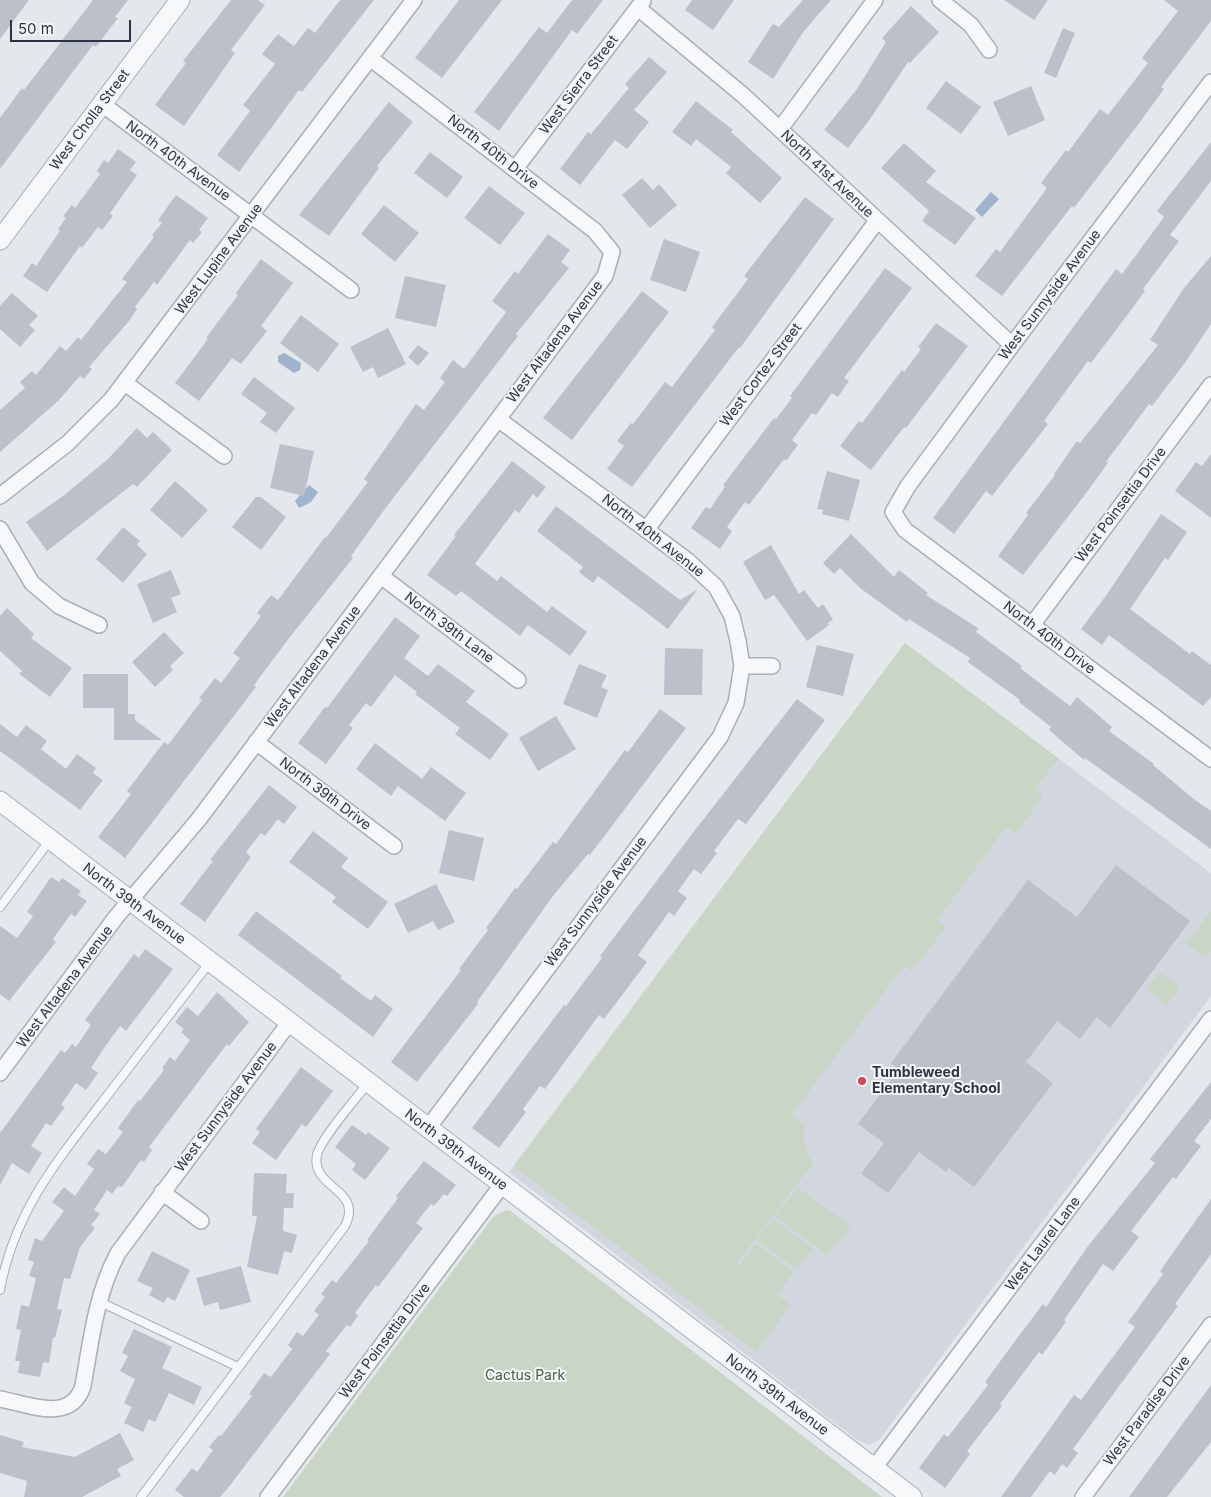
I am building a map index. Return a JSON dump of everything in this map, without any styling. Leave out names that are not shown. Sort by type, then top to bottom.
[{"type":"street","name":"West Cholla Street","points":[[0,240],[180,0]]},
{"type":"street","name":"West Lupine Avenue","points":[[0,496],[68,443],[90,423],[125,383],[414,0]]},
{"type":"street","points":[[780,130],[875,0]]},
{"type":"street","points":[[940,0],[971,25],[990,50]]},
{"type":"street","name":"North 41st Avenue","points":[[641,4],[1012,345]]},
{"type":"street","name":"West Sierra Street","points":[[516,169],[641,4]]},
{"type":"street","name":"North 40th Drive","points":[[370,58],[595,231],[612,252]]},
{"type":"street","name":"West Sunnyside Avenue","points":[[893,512],[908,486],[1012,345],[1211,82]]},
{"type":"street","name":"North 40th Avenue","points":[[102,104],[350,290]]},
{"type":"street","name":"West Cortez Street","points":[[646,530],[877,221]]},
{"type":"street","name":"West Altadena Avenue","points":[[0,1074],[130,900],[185,838],[605,276],[612,252]]},
{"type":"street","points":[[125,383],[224,456]]},
{"type":"street","name":"West Poinsettia Drive","points":[[1032,625],[1211,385]]},
{"type":"street","name":"North 40th Avenue","points":[[498,419],[688,561],[716,586],[732,616],[742,666]]},
{"type":"street","name":"North 40th Drive","points":[[893,512],[906,530],[1211,759]]},
{"type":"street","points":[[0,529],[32,583],[59,606],[99,625]]},
{"type":"street","name":"North 39th Lane","points":[[380,576],[518,680]]},
{"type":"street","points":[[742,666],[772,666]]},
{"type":"street","name":"West Sunnyside Avenue","points":[[428,1128],[720,737],[736,703],[742,666]]},
{"type":"street","name":"North 39th Drive","points":[[256,742],[394,846]]},
{"type":"street","name":"North 39th Avenue","points":[[0,801],[912,1497]]},
{"type":"street","name":"West Laurel Lane","points":[[874,1468],[1211,1019]]},
{"type":"street","name":"West Sunnyside Avenue","points":[[0,1399],[58,1409],[72,1405],[83,1386],[98,1301],[110,1268],[118,1253],[289,1023]]},
{"type":"street","name":"West Poinsettia Drive","points":[[268,1497],[502,1184]]},
{"type":"street","points":[[162,1192],[201,1221]]},
{"type":"street","name":"West Paradise Drive","points":[[1083,1497],[1211,1325]]},
{"type":"lane","points":[[0,907],[50,840]]},
{"type":"lane","points":[[0,1290],[4,1268],[20,1222],[50,1169],[210,962]]},
{"type":"lane","points":[[141,1497],[348,1220],[349,1205],[346,1198],[320,1175],[316,1160],[321,1145],[368,1083]]},
{"type":"lane","points":[[98,1301],[238,1367]]},
{"type":"shaded area","name":"Tumbleweed Elementary School","points":[[905,643],[1211,873],[1211,996],[879,1440],[869,1445],[857,1440],[509,1172]]},
{"type":"green space","points":[[905,643],[1058,758],[1035,790],[1043,796],[1016,834],[1006,827],[937,920],[946,927],[912,971],[904,966],[791,1115],[805,1125],[805,1145],[813,1163],[737,1263],[791,1305],[756,1352],[514,1166]]},
{"type":"green space","points":[[1211,911],[1211,951],[1205,958],[1186,944]]},
{"type":"green space","points":[[1159,972],[1180,987],[1167,1005],[1146,989]]},
{"type":"green space","points":[[798,1188],[851,1226],[827,1255],[775,1216]]},
{"type":"green space","name":"Cactus Park","points":[[507,1210],[882,1497],[283,1497],[494,1216]]},
{"type":"green space","points":[[773,1219],[813,1249],[796,1269],[757,1240]]},
{"type":"green space","points":[[756,1243],[794,1272],[778,1293],[740,1264]]},
{"type":"water","points":[[991,192],[999,199],[982,217],[975,210]]},
{"type":"water","points":[[284,353],[301,363],[300,370],[294,373],[278,362],[278,356]]},
{"type":"water","points":[[309,485],[318,492],[311,502],[299,508],[295,501]]},
{"type":"building","points":[[0,0],[29,0],[0,39]]},
{"type":"building","points":[[93,0],[128,0],[115,17],[118,18],[96,47],[93,45],[0,169],[0,118],[22,88],[24,90]]},
{"type":"building","points":[[231,0],[258,0],[265,5],[231,50],[235,53],[184,126],[155,105],[186,63],[183,61]]},
{"type":"building","points":[[340,0],[374,0],[302,92],[299,90],[239,172],[217,155],[250,111],[243,105],[275,64],[262,54],[278,34],[294,46],[308,28],[315,33]]},
{"type":"building","points":[[459,0],[502,0],[442,78],[415,58]]},
{"type":"building","points":[[572,0],[603,0],[577,34],[572,30],[499,131],[474,112],[539,27],[547,33]]},
{"type":"building","points":[[692,0],[734,0],[713,30],[685,10]]},
{"type":"building","points":[[803,0],[831,0],[804,31],[773,79],[748,62],[773,24],[779,27]]},
{"type":"building","points":[[1004,0],[1048,0],[1034,20]]},
{"type":"building","points":[[1164,0],[1211,0],[1211,21],[1161,87],[1164,89],[1140,122],[1074,208],[1072,206],[1002,296],[975,276],[996,249],[1000,252],[1047,188],[1041,183],[1066,150],[1068,152],[1100,109],[1108,115],[1148,63],[1142,58],[1178,11]]},
{"type":"building","points":[[911,6],[939,32],[910,63],[908,62],[848,148],[824,130],[857,89],[886,42],[882,38]]},
{"type":"building","points":[[1063,28],[1075,33],[1056,78],[1044,73]]},
{"type":"building","points":[[649,57],[667,72],[634,110],[649,122],[627,149],[615,140],[580,185],[560,169],[588,132],[591,134],[629,88],[625,84]]},
{"type":"building","points":[[946,81],[981,107],[961,134],[926,108]]},
{"type":"building","points":[[1031,86],[1045,120],[1008,136],[993,102]]},
{"type":"building","points":[[696,101],[733,130],[731,132],[782,178],[760,203],[726,173],[731,167],[696,139],[691,146],[672,132]]},
{"type":"building","points":[[389,102],[413,122],[377,166],[379,168],[329,236],[299,215]]},
{"type":"building","points":[[1211,142],[1211,181],[1170,235],[1179,241],[1143,289],[1145,291],[1125,318],[1091,363],[1088,361],[1044,421],[1048,424],[992,496],[986,491],[954,534],[933,518],[1116,269],[1122,274],[1164,217],[1157,211]]},
{"type":"building","points":[[904,143],[936,171],[926,182],[976,218],[955,245],[922,221],[929,211],[881,168]]},
{"type":"building","points":[[118,149],[136,162],[130,170],[137,175],[110,213],[113,216],[102,230],[98,227],[82,248],[80,246],[47,292],[23,276],[32,263],[36,266],[60,231],[58,229],[66,218],[63,216],[72,205],[75,208],[100,174],[97,171],[104,160],[108,163]]},
{"type":"building","points":[[430,152],[463,177],[447,198],[414,173]]},
{"type":"building","points":[[642,178],[653,190],[659,184],[677,205],[650,228],[622,195]]},
{"type":"building","points":[[489,186],[525,213],[500,245],[464,218]]},
{"type":"building","points":[[176,195],[208,218],[199,230],[202,232],[193,243],[190,240],[157,285],[154,282],[135,307],[137,309],[129,321],[89,367],[92,369],[84,379],[80,376],[58,401],[0,452],[0,410],[25,388],[20,382],[32,371],[36,375],[60,346],[66,351],[78,337],[81,340],[127,282],[122,279],[154,237],[152,235],[162,223],[158,220]]},
{"type":"building","points":[[805,197],[834,219],[740,348],[632,487],[607,469],[624,446],[617,441],[631,423],[633,424],[665,382],[672,387],[715,330],[712,327],[748,279],[744,276]]},
{"type":"building","points":[[384,205],[419,233],[395,262],[361,234]]},
{"type":"building","points":[[548,234],[570,250],[561,262],[569,268],[516,334],[518,336],[384,510],[351,556],[353,558],[290,637],[254,685],[256,687],[125,858],[98,837],[131,794],[127,791],[164,742],[168,745],[202,700],[199,698],[215,678],[221,683],[240,658],[233,653],[261,616],[257,613],[271,595],[278,600],[326,538],[368,482],[364,479],[416,404],[424,410],[445,382],[440,378],[453,360],[464,369],[506,312],[492,301],[515,271],[518,274]]},
{"type":"building","points":[[664,239],[700,252],[686,292],[650,280]]},
{"type":"building","points":[[1211,256],[1211,324],[1184,364],[1152,406],[1149,404],[1106,462],[1108,463],[1084,496],[1023,575],[998,556],[1028,515],[1026,513],[1055,475],[1077,441],[1080,443],[1158,345],[1150,340],[1184,288]]},
{"type":"building","points":[[261,259],[293,283],[261,326],[267,331],[241,364],[232,358],[199,401],[175,383],[208,339],[206,338],[238,295],[236,293]]},
{"type":"building","points":[[885,268],[912,288],[844,378],[849,381],[838,397],[832,393],[816,415],[812,413],[792,440],[798,445],[786,461],[784,459],[749,505],[745,502],[727,527],[732,531],[720,549],[691,528],[706,507],[710,509],[725,487],[723,485],[774,418],[776,419],[792,398],[790,396]]},
{"type":"building","points":[[405,276],[446,285],[436,327],[395,318]]},
{"type":"building","points":[[642,291],[669,312],[572,440],[543,418]]},
{"type":"building","points":[[12,293],[38,316],[29,325],[35,330],[20,347],[0,329],[0,306]]},
{"type":"building","points":[[301,315],[339,344],[318,372],[280,343]]},
{"type":"building","points":[[936,323],[968,346],[906,428],[904,427],[871,470],[840,446],[859,421],[862,423],[902,370],[904,372],[921,349],[918,347]]},
{"type":"building","points":[[388,328],[406,364],[378,378],[373,367],[363,372],[350,347]]},
{"type":"building","points":[[418,345],[429,353],[418,366],[408,357]]},
{"type":"building","points":[[254,377],[295,408],[276,433],[260,422],[267,413],[241,394]]},
{"type":"building","points":[[137,428],[147,438],[153,432],[172,450],[137,487],[133,484],[47,551],[26,522],[63,496],[108,459]]},
{"type":"building","points":[[280,444],[314,451],[304,496],[270,488]]},
{"type":"building","points":[[1211,454],[1211,518],[1175,491],[1196,462],[1202,466]]},
{"type":"building","points":[[512,461],[546,487],[537,498],[533,494],[519,513],[515,510],[475,564],[497,581],[501,576],[547,612],[552,606],[587,632],[570,656],[528,625],[520,636],[461,591],[456,596],[427,575],[456,536],[454,535]]},
{"type":"building","points":[[827,471],[860,480],[849,521],[822,514],[823,510],[817,509]]},
{"type":"building","points":[[175,481],[208,510],[182,538],[150,510]]},
{"type":"building","points":[[256,497],[261,497],[286,517],[261,550],[232,527]]},
{"type":"building","points":[[556,506],[680,600],[697,590],[668,629],[598,576],[593,583],[579,572],[583,567],[537,531]]},
{"type":"building","points":[[1161,514],[1187,532],[1168,560],[1165,558],[1130,609],[1190,654],[1192,651],[1211,665],[1211,697],[1203,706],[1109,635],[1102,645],[1081,629]]},
{"type":"building","points":[[123,527],[140,541],[137,545],[147,554],[123,583],[96,559]]},
{"type":"building","points":[[851,534],[894,577],[899,570],[928,593],[926,595],[978,628],[976,632],[1022,666],[1020,668],[1070,706],[1077,697],[1112,727],[1109,731],[1154,764],[1195,800],[1211,811],[1211,849],[1085,758],[1084,760],[1049,730],[1051,727],[1019,702],[1020,700],[968,662],[970,658],[909,619],[907,622],[860,588],[840,568],[834,574],[823,563]]},
{"type":"building","points":[[771,545],[799,594],[804,590],[818,608],[823,604],[833,619],[828,623],[829,625],[807,641],[774,595],[765,600],[743,562]]},
{"type":"building","points":[[171,570],[181,594],[171,598],[177,612],[153,623],[137,584]]},
{"type":"building","points":[[7,608],[34,634],[31,638],[72,668],[50,697],[19,674],[22,671],[0,651],[0,616]]},
{"type":"building","points":[[395,617],[420,636],[404,658],[428,676],[438,664],[475,691],[466,702],[509,734],[490,760],[455,734],[460,728],[415,694],[417,692],[395,675],[371,707],[366,703],[349,725],[353,728],[326,764],[298,743],[325,707],[327,708]]},
{"type":"building","points":[[164,632],[184,653],[170,666],[173,670],[155,687],[132,662]]},
{"type":"building","points":[[817,645],[854,654],[843,696],[806,687]]},
{"type":"building","points":[[665,648],[703,649],[702,695],[664,695]]},
{"type":"building","points":[[579,664],[607,675],[601,687],[608,690],[597,718],[563,704]]},
{"type":"building","points":[[83,674],[128,674],[128,714],[135,714],[135,720],[162,740],[114,740],[114,708],[83,708]]},
{"type":"building","points":[[797,699],[825,720],[746,824],[738,819],[714,851],[717,853],[701,874],[694,869],[678,891],[687,898],[674,916],[669,912],[638,955],[647,962],[604,1019],[599,1015],[545,1089],[540,1086],[523,1109],[526,1112],[499,1148],[472,1128],[564,1005],[566,1006],[602,958],[600,956],[692,834]]},
{"type":"building","points":[[660,709],[686,728],[590,855],[588,854],[553,896],[477,1002],[478,1004],[417,1082],[391,1062],[461,970],[459,969],[488,930],[486,928],[515,888],[517,889],[553,842],[556,844],[625,750],[628,752]]},
{"type":"building","points":[[556,716],[576,749],[538,771],[519,738]]},
{"type":"building","points":[[0,724],[17,737],[26,725],[47,741],[41,749],[66,769],[77,754],[96,768],[93,773],[103,780],[80,810],[0,751]]},
{"type":"building","points":[[375,743],[422,779],[431,767],[466,793],[445,821],[398,786],[391,796],[356,769]]},
{"type":"building","points":[[269,785],[297,807],[284,824],[278,819],[265,836],[261,833],[246,852],[251,857],[205,922],[180,904],[213,861],[210,860]]},
{"type":"building","points":[[449,830],[484,838],[474,881],[439,873]]},
{"type":"building","points":[[313,831],[348,858],[341,867],[388,902],[368,929],[332,902],[336,897],[289,862]]},
{"type":"building","points":[[1116,865],[1190,921],[1110,1028],[1097,1017],[1080,1039],[1057,1021],[1026,1062],[1053,1083],[974,1187],[949,1168],[946,1172],[919,1152],[888,1193],[861,1174],[884,1143],[858,1124],[899,1069],[891,1063],[1028,880],[1077,917]]},
{"type":"building","points":[[51,877],[59,882],[62,878],[81,891],[78,895],[87,901],[75,917],[71,914],[53,939],[56,942],[9,1001],[0,994],[0,926],[17,938],[33,916],[27,912]]},
{"type":"building","points":[[436,884],[455,922],[438,930],[433,921],[408,933],[394,904]]},
{"type":"building","points":[[256,911],[342,976],[340,978],[371,1001],[375,995],[393,1009],[373,1037],[238,935]]},
{"type":"building","points":[[145,949],[173,969],[126,1031],[120,1026],[104,1048],[91,1068],[98,1073],[86,1090],[76,1083],[61,1105],[65,1107],[51,1126],[46,1123],[31,1146],[42,1153],[29,1174],[12,1163],[0,1185],[0,1133],[61,1050],[65,1053],[72,1044],[76,1047],[91,1025],[85,1020],[134,954],[139,958]]},
{"type":"building","points":[[217,992],[249,1022],[229,1046],[227,1044],[149,1147],[152,1150],[144,1162],[141,1160],[122,1187],[118,1186],[112,1194],[107,1190],[94,1210],[100,1214],[91,1225],[95,1228],[80,1247],[70,1279],[64,1278],[57,1309],[62,1310],[55,1338],[53,1338],[49,1363],[43,1362],[40,1377],[18,1373],[20,1361],[15,1361],[21,1330],[16,1329],[21,1305],[29,1307],[36,1278],[29,1276],[34,1262],[28,1260],[35,1238],[42,1241],[64,1211],[52,1202],[64,1187],[75,1196],[94,1169],[87,1164],[98,1149],[106,1154],[123,1132],[118,1128],[138,1100],[140,1101],[164,1070],[162,1068],[170,1057],[175,1061],[190,1040],[181,1032],[184,1029],[175,1022],[187,1007],[198,1016]]},
{"type":"building","points":[[301,1067],[333,1091],[306,1127],[302,1124],[276,1160],[252,1143],[260,1132],[256,1129]]},
{"type":"building","points":[[1211,1082],[1211,1119],[1194,1141],[1201,1146],[1176,1179],[1173,1177],[1131,1231],[1139,1237],[1113,1271],[1103,1264],[1064,1320],[1066,1322],[1042,1355],[1039,1352],[1000,1404],[1002,1406],[967,1451],[970,1454],[945,1488],[919,1468],[944,1434],[948,1437],[988,1385],[985,1382],[1018,1337],[1043,1304],[1046,1307],[1088,1246],[1155,1163],[1150,1159]]},
{"type":"building","points":[[352,1125],[366,1135],[368,1132],[390,1148],[365,1180],[352,1170],[356,1164],[335,1147]]},
{"type":"building","points":[[424,1161],[456,1185],[447,1196],[444,1194],[434,1206],[431,1204],[416,1223],[423,1228],[378,1287],[376,1285],[355,1313],[358,1316],[350,1327],[347,1325],[326,1351],[330,1354],[228,1488],[220,1497],[184,1497],[175,1490],[192,1468],[197,1472],[213,1450],[209,1447],[219,1435],[221,1436],[252,1396],[249,1394],[264,1373],[271,1377],[292,1349],[288,1345],[297,1332],[303,1336],[319,1315],[314,1311],[325,1297],[321,1294],[332,1280],[336,1283],[369,1241],[367,1240],[398,1198],[396,1196]]},
{"type":"building","points":[[254,1173],[287,1174],[286,1193],[294,1193],[293,1208],[284,1208],[283,1231],[297,1235],[292,1253],[284,1251],[278,1275],[247,1267],[257,1216],[252,1216]]},
{"type":"building","points":[[1211,1199],[1211,1254],[1175,1304],[1178,1306],[1073,1449],[1078,1453],[1067,1468],[1062,1464],[1055,1475],[1050,1471],[1031,1497],[1001,1497],[1074,1395],[1081,1400],[1135,1327],[1128,1322],[1163,1274],[1160,1271]]},
{"type":"building","points":[[152,1251],[190,1270],[175,1301],[167,1297],[164,1303],[149,1295],[153,1288],[137,1281]]},
{"type":"building","points":[[241,1266],[251,1302],[220,1310],[218,1302],[204,1306],[196,1278]]},
{"type":"building","points":[[134,1329],[172,1347],[162,1368],[202,1387],[194,1405],[169,1393],[155,1422],[149,1419],[143,1432],[124,1423],[132,1407],[124,1403],[135,1379],[120,1371],[128,1356],[122,1353]]},
{"type":"building","points":[[1211,1385],[1211,1442],[1167,1497],[1129,1497]]},
{"type":"building","points":[[120,1433],[134,1460],[117,1469],[121,1476],[82,1497],[24,1497],[27,1481],[0,1473],[0,1435],[24,1442],[22,1447],[75,1457]]},
{"type":"place","name":"Tumbleweed Elementary School","points":[[862,1081]]}]
